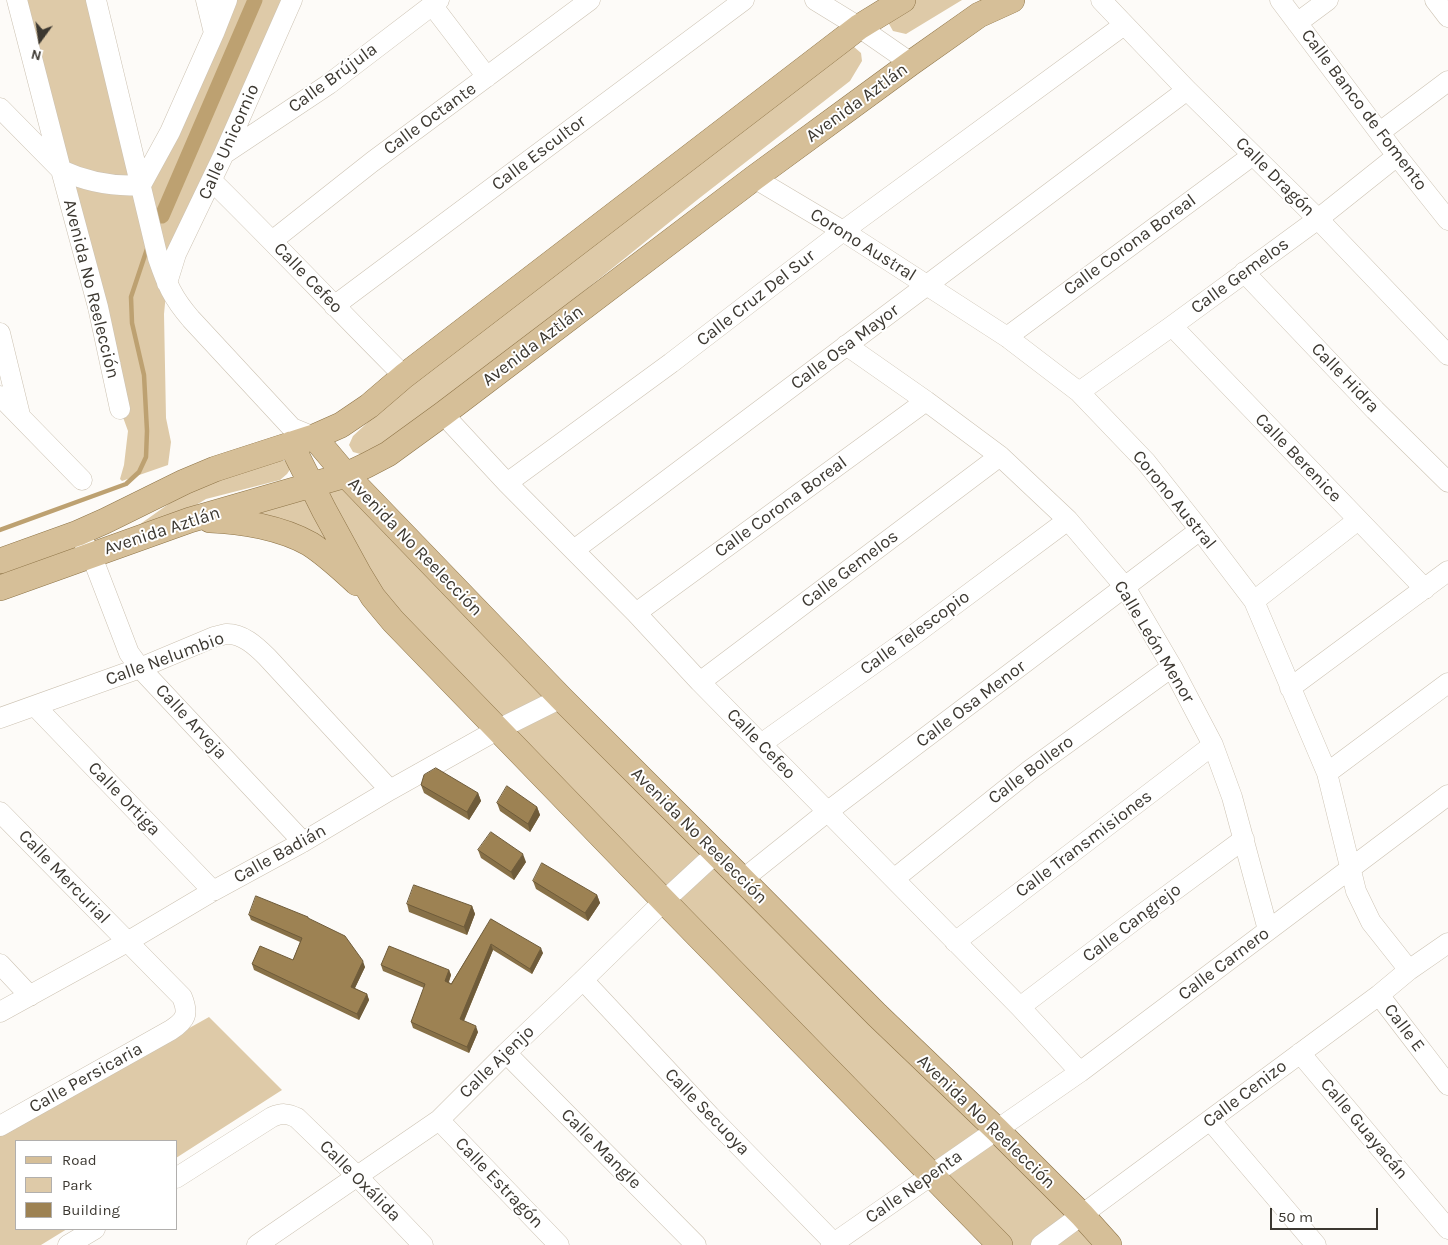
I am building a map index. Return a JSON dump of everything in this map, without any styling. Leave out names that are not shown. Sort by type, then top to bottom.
[{"type":"main road","name":"Avenida Aztlán","points":[[0,561],[78,533],[192,478],[299,436],[341,425],[369,406],[404,376],[859,27],[903,0]]},
{"type":"main road","name":"Avenida Aztlán","points":[[0,588],[190,520],[346,475],[388,454],[754,178],[911,63],[979,15],[1012,0]]},
{"type":"main road","name":"Avenida No Reelección","points":[[299,436],[346,475],[560,698],[877,1015],[997,1130],[1082,1215],[1109,1245]]},
{"type":"main road","name":"Avenida No Reelección","points":[[299,436],[311,485],[359,574],[373,597],[393,621],[1000,1245]]},
{"type":"main road","points":[[190,520],[220,520],[254,524],[279,531],[310,544],[339,566],[373,597]]},
{"type":"street","name":"Avenida No Reelección","points":[[17,0],[98,307],[120,409]]},
{"type":"street","name":"Avenida No Reelección","points":[[96,0],[158,258],[167,283],[176,302],[299,436]]},
{"type":"street","points":[[206,0],[214,33]]},
{"type":"street","points":[[141,185],[170,132],[227,0]]},
{"type":"street","name":"Calle Unicornio","points":[[167,283],[176,254],[212,182],[292,0]]},
{"type":"street","name":"Calle Octante","points":[[272,241],[372,162],[590,0]]},
{"type":"street","name":"Calle Escultor","points":[[334,306],[744,0]]},
{"type":"street","points":[[815,0],[859,27],[911,63]]},
{"type":"street","name":"Calle Dragón","points":[[1101,0],[1187,90],[1318,219],[1448,355]]},
{"type":"street","name":"Calle Banco de Fomento","points":[[1280,0],[1397,156],[1448,220]]},
{"type":"street","points":[[1297,24],[1328,0]]},
{"type":"street","points":[[1435,0],[1448,17]]},
{"type":"street","points":[[436,3],[487,77]]},
{"type":"street","name":"Calle Brújula","points":[[224,154],[329,84],[436,3]]},
{"type":"street","name":"Calle Cruz Del Sur","points":[[507,483],[671,363],[843,231],[1124,25]]},
{"type":"street","points":[[1380,132],[1448,81]]},
{"type":"street","name":"Calle Osa Mayor","points":[[574,550],[1187,90]]},
{"type":"street","points":[[0,108],[61,170]]},
{"type":"street","name":"Calle Corona Boreal","points":[[1007,337],[1253,155]]},
{"type":"street","name":"Calle Gemelos","points":[[1079,392],[1318,219],[1397,156]]},
{"type":"street","name":"Avenida No Reelección","points":[[61,170],[78,178],[100,184],[141,185]]},
{"type":"street","name":"Corono Austral","points":[[754,178],[843,231],[1007,337],[1079,392],[1146,462],[1254,602],[1327,773],[1356,891],[1371,922],[1409,970]]},
{"type":"street","name":"Calle Cefeo","points":[[212,182],[404,376]]},
{"type":"street","name":"Calle Hidra","points":[[1244,272],[1375,410],[1448,482]]},
{"type":"street","name":"Calle Berenice","points":[[1172,326],[1425,589]]},
{"type":"street","points":[[0,333],[20,415]]},
{"type":"street","name":"Calle León Menor","points":[[846,345],[926,400],[1000,456],[1068,520],[1125,587],[1172,667],[1213,745],[1232,798],[1268,930]]},
{"type":"street","points":[[0,396],[82,480]]},
{"type":"street","name":"Calle Corona Boreal","points":[[636,613],[926,400]]},
{"type":"street","name":"Calle Cefeo","points":[[443,414],[507,483],[636,613],[700,682],[1020,1007],[1080,1072]]},
{"type":"street","name":"Calle Gemelos","points":[[700,682],[1000,456]]},
{"type":"street","name":"Calle Telescopio","points":[[762,744],[919,631],[1068,520]]},
{"type":"street","points":[[1254,602],[1358,520]]},
{"type":"street","name":"Calle Osa Menor","points":[[742,880],[827,812],[1200,530]]},
{"type":"street","name":"Calle Arveja","points":[[78,533],[91,554],[129,653],[140,668],[303,842]]},
{"type":"street","points":[[1290,688],[1448,571]]},
{"type":"street","name":"Calle Nelumbio","points":[[0,718],[140,668],[214,638],[226,634],[238,636],[252,643],[267,657],[390,790]]},
{"type":"street","name":"Calle Bollero","points":[[894,879],[1030,770],[1172,667]]},
{"type":"street","points":[[1327,773],[1448,683]]},
{"type":"street","name":"Calle Badián","points":[[0,1012],[128,942],[497,730],[560,698]]},
{"type":"street","name":"Calle Ortiga","points":[[34,706],[213,892]]},
{"type":"street","name":"Calle Transmisiones","points":[[956,942],[1213,745]]},
{"type":"street","name":"Calle Carnero","points":[[997,1130],[1080,1072],[1448,795]]},
{"type":"street","name":"Calle Mercurial","points":[[0,812],[128,942]]},
{"type":"street","name":"Calle Cangrejo","points":[[1020,1007],[1244,839]]},
{"type":"street","name":"Calle Ajenjo","points":[[271,1241],[357,1176],[439,1120],[506,1053],[716,853]]},
{"type":"street","name":"Calle Persicaria","points":[[0,1126],[181,1023],[186,1015],[182,997],[128,942]]},
{"type":"street","name":"Calle Cenizo","points":[[1041,1245],[1379,995],[1409,970],[1448,943]]},
{"type":"street","points":[[0,964],[30,996]]},
{"type":"street","name":"Calle Secuoya","points":[[583,980],[832,1244]]},
{"type":"street","name":"Calle E","points":[[1379,995],[1448,1085]]},
{"type":"street","name":"Calle Mangle","points":[[506,1053],[696,1245]]},
{"type":"street","name":"Calle Guayacán","points":[[1300,1053],[1448,1229]]},
{"type":"street","name":"Calle Oxálida","points":[[178,1177],[272,1118],[281,1114],[288,1114],[297,1118],[357,1176],[423,1245]]},
{"type":"street","name":"Calle Estragón","points":[[439,1120],[559,1245]]},
{"type":"street","points":[[1210,1120],[1316,1245]]},
{"type":"street","name":"Calle Nepenta","points":[[832,1244],[997,1130]]},
{"type":"street","points":[[68,1245],[93,1230]]},
{"type":"green space","points":[[17,0],[95,0],[141,184],[227,0],[292,0],[167,283],[164,314],[166,418],[171,442],[168,465],[122,481],[120,479],[124,465],[128,431],[120,409]]},
{"type":"green space","points":[[916,0],[962,0],[906,34],[893,31],[884,15]]},
{"type":"green space","points":[[853,46],[861,53],[862,61],[850,81],[697,200],[424,420],[364,455],[353,452],[349,445],[353,436],[421,373]]},
{"type":"green space","points":[[275,461],[285,461],[291,468],[280,480],[206,499],[183,513],[136,527],[170,503],[209,481]]},
{"type":"green space","points":[[346,475],[1109,1245],[1000,1245],[339,566],[220,520]]},
{"type":"green space","points":[[209,1017],[282,1090],[178,1157],[178,1140],[15,1140],[15,1230],[65,1230],[41,1245],[0,1245],[0,1134]]},
{"type":"building","points":[[436,768],[478,793],[467,812],[421,785],[424,775]]},
{"type":"building","points":[[507,786],[537,807],[528,824],[497,803]]},
{"type":"building","points":[[491,832],[523,854],[511,872],[478,850]]},
{"type":"building","points":[[542,863],[597,895],[585,913],[533,881]]},
{"type":"building","points":[[414,885],[472,906],[464,927],[407,904]]},
{"type":"building","points":[[256,896],[308,917],[345,936],[363,961],[351,987],[367,994],[357,1014],[252,964],[260,946],[293,960],[302,938],[249,915]]},
{"type":"building","points":[[491,919],[541,948],[530,969],[491,944],[460,1019],[476,1026],[467,1047],[411,1022],[425,984],[381,965],[389,946],[449,970],[445,981],[451,984]]},
{"type":"waterway","points":[[162,216],[255,0]]},
{"type":"waterway","points":[[0,530],[126,484],[139,472],[146,457],[147,431],[144,375],[132,323],[131,297],[147,249]]}]
